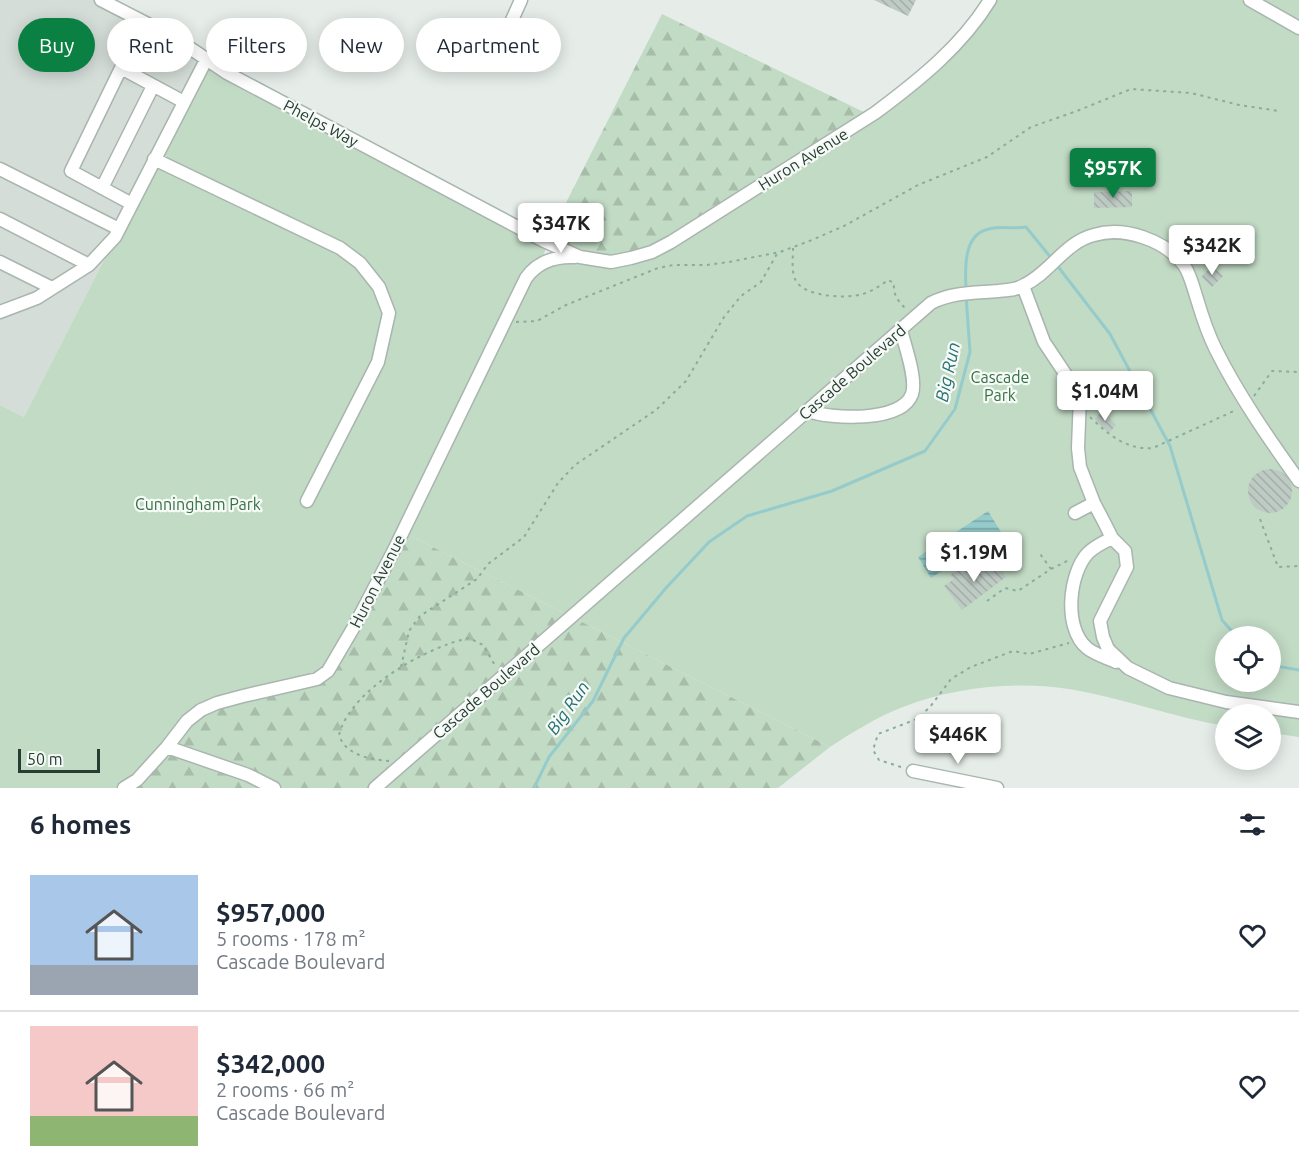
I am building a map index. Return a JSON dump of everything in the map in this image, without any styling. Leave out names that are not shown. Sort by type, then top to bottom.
[{"type":"street","name":"Phelps Way","points":[[101,0],[175,38],[206,57]]},
{"type":"street","points":[[513,18],[522,0]]},
{"type":"street","name":"Huron Avenue","points":[[124,788],[137,780],[187,721],[201,710],[243,696],[317,679],[328,671],[394,550],[526,278],[537,266],[558,257],[582,257],[611,262],[631,258],[671,243],[875,113],[900,94],[948,53],[979,19],[990,0]]},
{"type":"street","points":[[1250,0],[1299,28]]},
{"type":"street","points":[[0,312],[37,298],[89,265],[116,237],[206,60]]},
{"type":"street","points":[[132,204],[71,171],[121,68],[184,102]]},
{"type":"street","name":"Phelps Way","points":[[227,72],[543,240]]},
{"type":"street","points":[[102,188],[153,86]]},
{"type":"street","points":[[154,159],[340,248],[360,263],[379,287],[389,313],[378,362],[308,501]]},
{"type":"street","points":[[0,169],[119,229]]},
{"type":"street","points":[[0,219],[89,265]]},
{"type":"street","name":"Cascade Boulevard","points":[[375,788],[932,303],[952,295],[1023,286],[1075,244],[1092,235],[1107,232],[1128,233],[1149,240],[1169,251],[1183,265],[1192,279],[1203,319],[1216,350],[1248,404],[1299,481]]},
{"type":"street","points":[[537,266],[546,254],[543,240]]},
{"type":"street","name":"Huron Avenue","points":[[543,240],[582,257]]},
{"type":"street","points":[[0,262],[52,288]]},
{"type":"street","points":[[1023,286],[1044,342],[1080,396],[1078,448],[1080,467],[1094,503],[1112,538],[1125,551],[1127,567],[1100,621],[1108,649],[1128,668]]},
{"type":"street","points":[[808,411],[820,416],[867,416],[893,412],[907,404],[912,393],[912,378],[901,330]]},
{"type":"street","points":[[1075,513],[1094,503]]},
{"type":"street","points":[[1112,538],[1095,547],[1083,560],[1074,584],[1070,603],[1072,619],[1080,639],[1087,648],[1169,688],[1193,696],[1299,712]]},
{"type":"street","points":[[167,747],[248,775],[274,788]]},
{"type":"street","points":[[913,771],[997,788]]},
{"type":"path","points":[[505,319],[514,322],[537,321],[620,282],[673,264],[707,266],[794,247],[844,226],[918,185],[987,157],[1031,127],[1131,89],[1191,93],[1239,105],[1279,111]]},
{"type":"path","points":[[794,247],[795,281],[808,292],[838,296],[861,295],[878,288],[888,280],[894,283],[893,291],[898,301],[914,318]]},
{"type":"path","points":[[401,667],[409,631],[420,616],[477,579],[488,564],[506,553],[524,537],[558,483],[574,465],[656,410],[686,381],[724,317],[741,296],[761,282],[777,252]]},
{"type":"path","points":[[1080,406],[1109,435],[1132,447],[1153,448],[1248,404],[1272,371],[1299,372]]},
{"type":"path","points":[[1260,519],[1278,567],[1299,566]]},
{"type":"path","points":[[1038,551],[1051,569]]},
{"type":"path","points":[[987,601],[1005,588],[1018,591],[1071,559],[1083,560]]},
{"type":"path","points":[[397,762],[351,752],[345,747],[339,735],[354,705],[376,685],[401,667],[453,641],[469,638],[483,645],[502,678]]},
{"type":"path","points":[[913,771],[879,760],[873,750],[878,734],[917,719],[948,686],[951,679],[971,667],[1013,651],[1029,654],[1055,649],[1080,639]]},
{"type":"shaded area","points":[[0,0],[101,0],[134,18],[107,18],[107,72],[194,72],[194,51],[206,57],[206,60],[24,417],[0,405]]},
{"type":"green space","name":"Cascade Park","points":[[990,0],[1299,0],[1299,737],[1281,734],[1281,704],[1215,704],[1215,724],[1069,689],[1006,686],[964,690],[923,700],[875,720],[830,747],[403,532],[328,671],[124,788],[0,788],[0,405],[24,417],[206,60],[206,72],[232,72],[546,248],[542,260],[611,262],[900,94]]},
{"type":"green space","points":[[662,14],[872,116],[671,242],[611,262],[547,240]]},
{"type":"green space","points":[[403,532],[830,747],[778,788],[124,788],[201,710],[317,679]]},
{"type":"water","points":[[988,511],[1001,532],[931,578],[918,557]]},
{"type":"water","points":[[1010,542],[1022,560],[1012,566],[1001,548]]},
{"type":"building","points":[[874,0],[916,0],[908,16]]},
{"type":"building","points":[[1132,191],[1132,207],[1094,208],[1094,192]]},
{"type":"building","points":[[1212,266],[1223,276],[1212,287],[1201,277]]},
{"type":"building","points":[[1102,411],[1116,425],[1109,433],[1095,419]]},
{"type":"building","points":[[1270,469],[1279,470],[1286,475],[1291,482],[1291,500],[1286,507],[1279,512],[1270,513],[1261,512],[1254,507],[1249,500],[1248,491],[1249,482],[1254,475],[1261,470]]},
{"type":"building","points":[[988,557],[996,570],[1000,568],[1006,577],[962,610],[944,586],[954,579],[950,575],[959,569],[962,574]]},
{"type":"waterway","name":"Big Run","points":[[966,289],[966,263],[970,245],[981,232],[989,229],[1026,227],[1052,259]]},
{"type":"waterway","name":"Big Run","points":[[1056,264],[1110,334],[1170,446],[1222,620],[1227,626]]},
{"type":"waterway","name":"Big Run","points":[[534,788],[549,757],[593,701],[624,638],[709,542],[747,516],[832,491],[925,451],[955,409],[970,352],[966,295]]},
{"type":"waterway","name":"Big Run","points":[[1281,667],[1299,670]]},
{"type":"park label","name":"Cunningham Park","points":[[198,504]]}]
